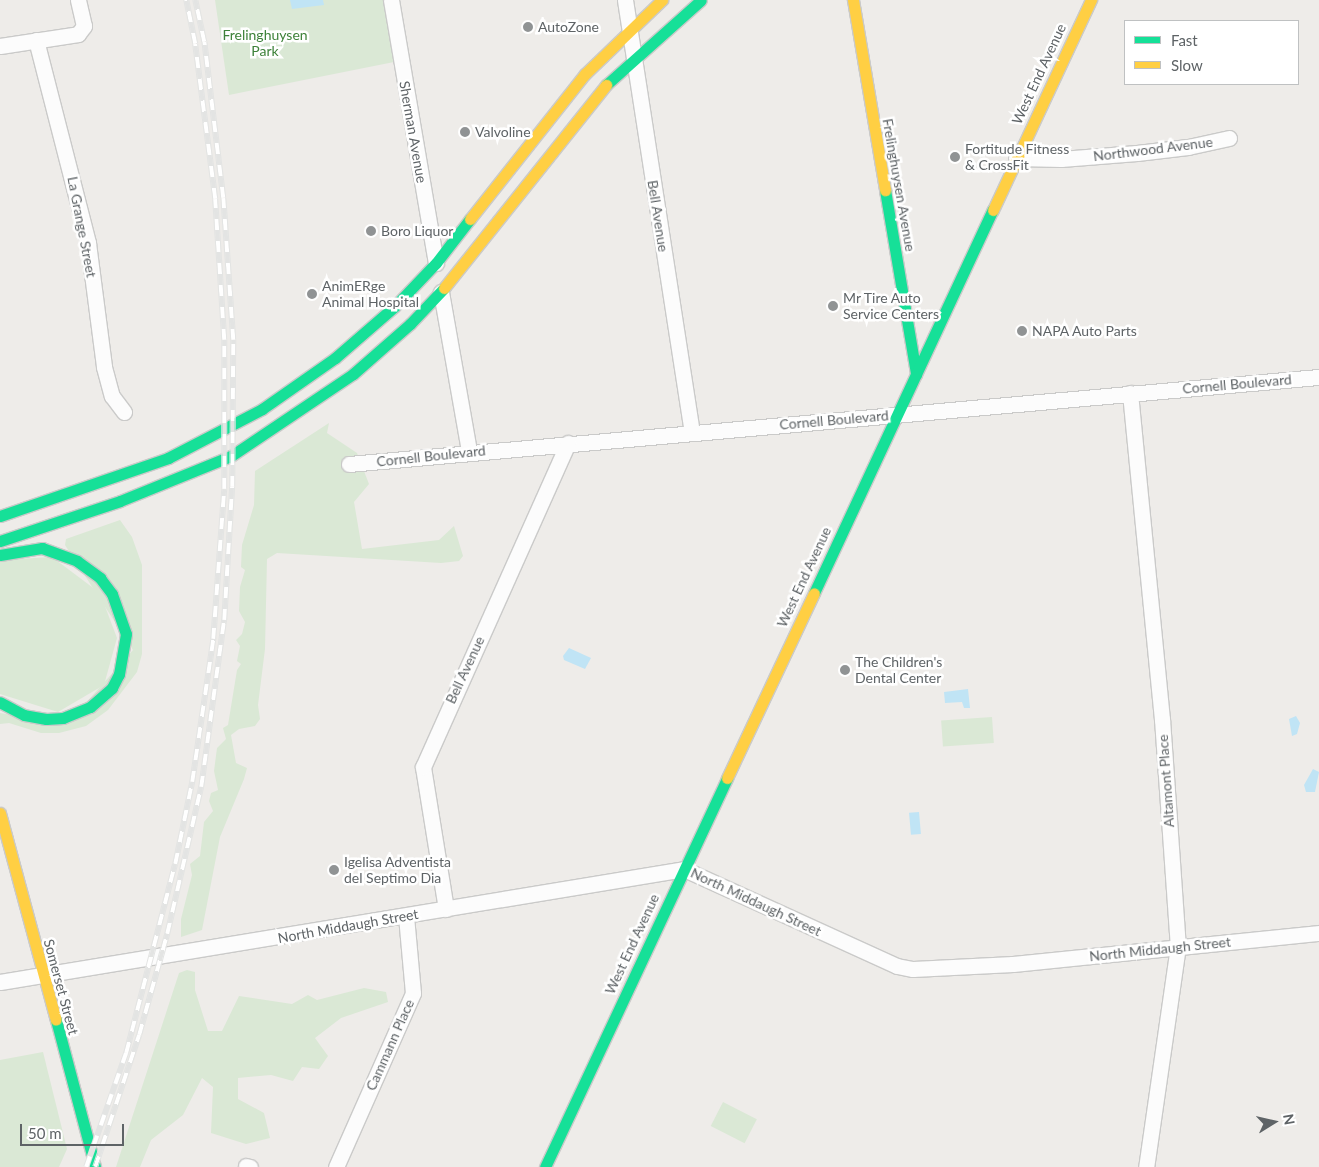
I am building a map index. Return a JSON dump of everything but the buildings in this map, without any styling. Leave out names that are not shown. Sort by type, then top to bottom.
[{"type":"main road","points":[[0,516],[168,458],[262,409],[349,346],[436,263],[567,94],[630,28],[662,0]]},
{"type":"main road","points":[[0,541],[120,501],[231,456],[284,424],[353,374],[410,324],[441,292],[567,130],[634,56],[701,0]]},
{"type":"main road","name":"Frelinghuysen Avenue","points":[[853,0],[916,374]]},
{"type":"main road","name":"West End Avenue","points":[[545,1167],[1091,0]]},
{"type":"main road","points":[[0,554],[42,548],[77,561],[100,578],[112,594],[126,634],[119,674],[112,688],[90,707],[63,718],[46,719],[24,715],[0,702]]},
{"type":"main road","name":"Somerset Street","points":[[0,813],[42,976],[95,1167]]},
{"type":"street","points":[[0,46],[82,32],[84,26],[78,0]]},
{"type":"street","name":"Sherman Avenue","points":[[391,0],[436,263]]},
{"type":"street","name":"Bell Avenue","points":[[625,0],[692,432]]},
{"type":"street","name":"La Grange Street","points":[[36,40],[88,243],[104,367],[112,396],[124,412]]},
{"type":"street","name":"Northwood Avenue","points":[[1016,158],[1061,159],[1118,154],[1188,147],[1229,138]]},
{"type":"street","points":[[441,292],[469,451]]},
{"type":"street","name":"Cornell Boulevard","points":[[349,464],[469,451],[1319,377]]},
{"type":"street","name":"Altamont Place","points":[[1130,393],[1162,719],[1178,946],[1146,1167]]},
{"type":"street","name":"Bell Avenue","points":[[446,909],[423,767],[568,443]]},
{"type":"street","name":"North Middaugh Street","points":[[0,982],[684,869],[897,966],[913,969],[1013,964],[1178,946],[1319,934]]},
{"type":"street","name":"Cammann Place","points":[[336,1167],[413,993],[406,916]]},
{"type":"green space","name":"Frelinghuysen Park","points":[[215,0],[389,0],[399,61],[229,95]]},
{"type":"green space","points":[[329,423],[327,433],[357,453],[369,484],[354,502],[362,549],[439,540],[454,526],[463,556],[459,561],[441,563],[277,553],[267,559],[265,649],[258,705],[260,719],[255,726],[239,729],[231,735],[236,763],[247,768],[220,837],[202,930],[181,937],[181,919],[192,875],[190,864],[200,856],[204,822],[213,811],[209,801],[211,793],[218,790],[214,771],[217,748],[226,739],[223,728],[228,725],[237,670],[241,664],[237,661],[240,646],[236,640],[242,634],[245,622],[239,611],[240,587],[245,570],[241,567],[242,545],[254,505],[255,471]]},
{"type":"green space","points":[[120,520],[132,537],[142,565],[142,654],[137,672],[108,710],[86,726],[59,733],[41,733],[9,723],[0,724],[0,713],[67,724],[133,650],[65,545],[66,539]]},
{"type":"green space","points":[[52,557],[100,593],[117,638],[104,685],[58,712],[0,694],[0,560]]},
{"type":"green space","points":[[992,717],[994,743],[943,746],[941,721]]},
{"type":"green space","points":[[187,970],[195,972],[195,990],[208,1031],[222,1031],[239,996],[292,1004],[308,995],[317,1000],[364,988],[386,992],[388,1002],[341,1018],[315,1038],[328,1056],[319,1069],[302,1067],[293,1081],[271,1075],[238,1078],[238,1099],[264,1113],[270,1138],[246,1144],[211,1133],[213,1087],[202,1078],[183,1115],[151,1140],[140,1167],[116,1167],[179,973]]},
{"type":"green space","points":[[43,1052],[67,1149],[59,1167],[0,1167],[0,1060]]},
{"type":"green space","points":[[723,1102],[757,1119],[745,1143],[711,1126]]},
{"type":"water","points":[[290,0],[323,0],[324,5],[292,9]]},
{"type":"water","points":[[569,648],[591,658],[585,669],[564,660],[563,656]]},
{"type":"water","points":[[968,689],[970,708],[964,708],[962,702],[945,703],[944,692]]},
{"type":"water","points":[[1296,716],[1300,723],[1297,734],[1292,736],[1289,719]]},
{"type":"water","points":[[1313,769],[1319,772],[1315,792],[1306,792],[1304,785]]},
{"type":"water","points":[[919,812],[921,834],[911,835],[909,813]]},
{"type":"railway","points":[[86,1167],[126,1053],[175,864],[192,782],[213,639],[224,489],[224,340],[215,199],[195,44],[186,0]]},
{"type":"railway","points":[[95,1167],[139,1035],[167,934],[201,787],[224,620],[232,487],[233,340],[223,198],[204,42],[195,0]]},
{"type":"traffic: fast","points":[[606,85],[701,0]]},
{"type":"traffic: fast","points":[[885,190],[916,374]]},
{"type":"traffic: fast","points":[[814,593],[993,210]]},
{"type":"traffic: fast","points":[[0,516],[168,458],[262,409],[335,358],[395,306],[436,263],[470,219]]},
{"type":"traffic: fast","points":[[0,541],[120,501],[231,456],[353,374],[410,324],[444,288]]},
{"type":"traffic: fast","points":[[0,555],[42,548],[77,561],[100,578],[112,594],[126,634],[119,674],[112,688],[90,707],[63,718],[46,719],[24,715],[0,702]]},
{"type":"traffic: fast","points":[[545,1167],[727,778]]},
{"type":"traffic: fast","points":[[56,1020],[95,1167]]},
{"type":"traffic: slow","points":[[470,219],[585,74],[662,0]]},
{"type":"traffic: slow","points":[[853,0],[885,190]]},
{"type":"traffic: slow","points":[[993,210],[1091,0]]},
{"type":"traffic: slow","points":[[444,288],[606,85]]},
{"type":"traffic: slow","points":[[727,778],[814,593]]},
{"type":"traffic: slow","points":[[0,813],[56,1020]]},
{"type":"place","name":"AutoZone","points":[[528,27]]},
{"type":"place","name":"Valvoline","points":[[465,132]]},
{"type":"place","name":"Fortitude Fitness & CrossFit","points":[[955,157]]},
{"type":"place","name":"Boro Liquor","points":[[371,231]]},
{"type":"place","name":"AnimERge Animal Hospital","points":[[312,294]]},
{"type":"place","name":"Mr Tire Auto Service Centers","points":[[833,306]]},
{"type":"place","name":"NAPA Auto Parts","points":[[1022,331]]},
{"type":"place","name":"The Children's Dental Center","points":[[845,670]]},
{"type":"place","name":"Igelisa Adventista del Septimo Dia","points":[[334,870]]}]
